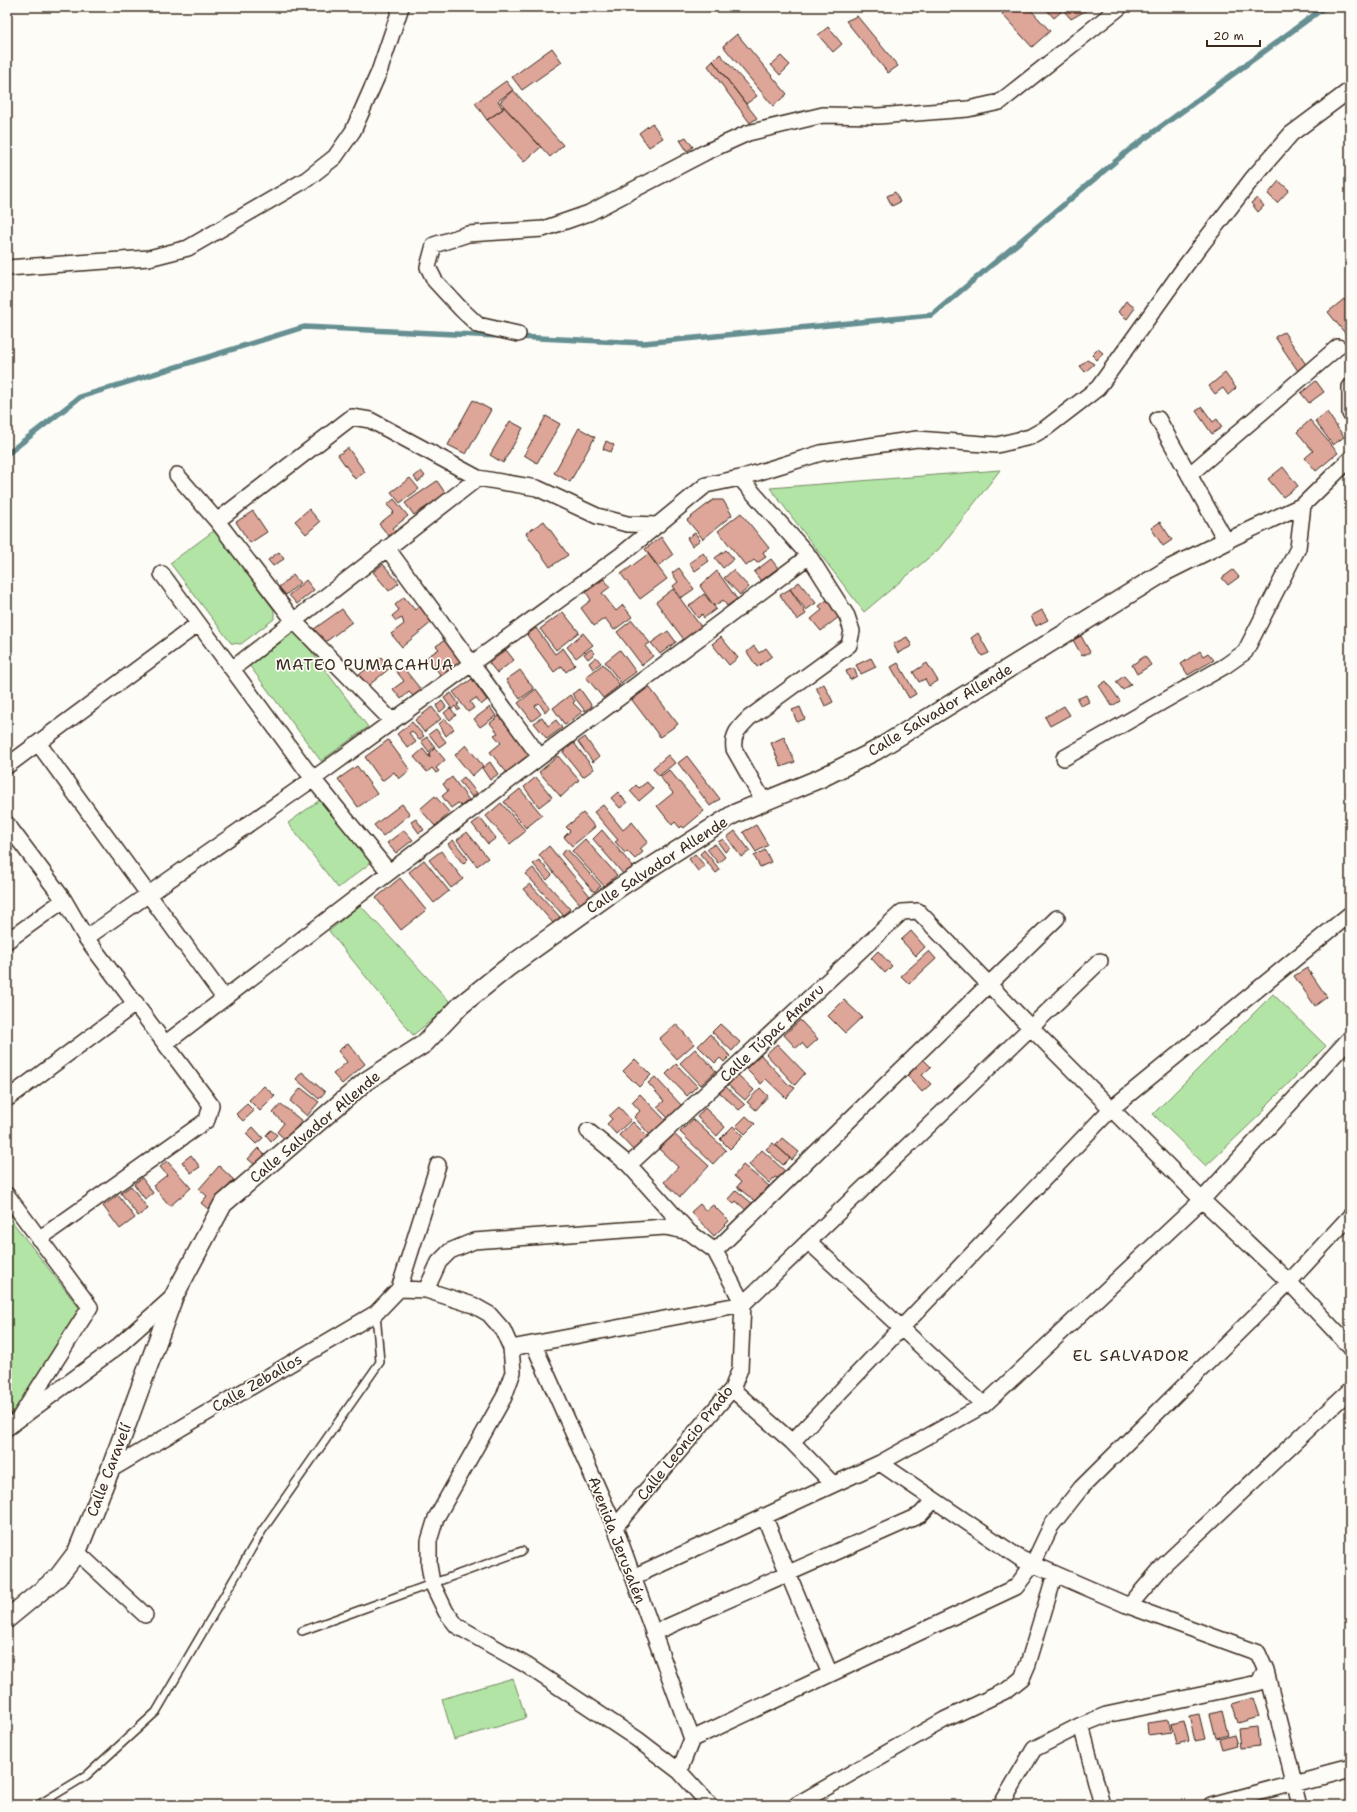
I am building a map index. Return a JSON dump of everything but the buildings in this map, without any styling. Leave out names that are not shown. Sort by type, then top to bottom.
[{"type":"street","points":[[7,268],[149,258],[188,248],[307,179],[335,157],[353,131],[379,72],[401,7]]},
{"type":"street","points":[[518,334],[478,325],[460,308],[435,281],[428,266],[434,245],[468,234],[542,229],[589,213],[706,152],[748,133],[823,115],[878,116],[968,108],[1000,102],[1120,7]]},
{"type":"street","points":[[86,938],[313,779],[621,555],[706,486],[740,478],[821,453],[917,439],[997,445],[1030,436],[1046,428],[1098,388],[1186,265],[1252,179],[1291,134],[1350,90]]},
{"type":"street","points":[[1189,475],[1338,347]]},
{"type":"street","points":[[1350,387],[1350,414]]},
{"type":"street","points":[[217,521],[352,417],[370,420],[478,478],[537,488],[597,516],[627,524],[658,525]]},
{"type":"street","points":[[1158,419],[1226,541],[1303,505],[1350,459]]},
{"type":"street","points":[[177,475],[217,521],[294,621],[392,721]]},
{"type":"street","points":[[232,669],[478,478]]},
{"type":"street","points":[[740,478],[808,556],[847,616],[852,631],[849,645],[749,718],[736,731],[733,742],[734,749],[764,802]]},
{"type":"street","points":[[1064,758],[1225,666],[1245,652],[1298,548],[1303,505]]},
{"type":"street","name":"Calle Salvador Allende","points":[[174,1296],[223,1204],[366,1081],[424,1044],[461,1005],[508,968],[620,887],[734,814],[821,778],[875,751],[1166,571],[1226,541]]},
{"type":"street","points":[[387,548],[540,757]]},
{"type":"street","points":[[166,1043],[540,757],[808,556]]},
{"type":"street","points":[[162,574],[313,779],[389,872]]},
{"type":"street","points":[[7,766],[198,624]]},
{"type":"street","points":[[38,743],[224,998]]},
{"type":"street","points":[[7,824],[64,900],[86,938],[211,1104],[207,1120],[39,1239]]},
{"type":"street","points":[[7,941],[64,900]]},
{"type":"street","name":"Calle Túpac Amaru","points":[[629,1165],[902,912],[918,911],[989,984]]},
{"type":"street","points":[[792,1442],[1111,1109],[1350,914]]},
{"type":"street","points":[[715,1251],[1057,918]]},
{"type":"street","points":[[511,1348],[534,1346],[743,1304],[1100,962]]},
{"type":"street","points":[[989,984],[1202,1200],[1289,1282],[1350,1347]]},
{"type":"street","points":[[7,1099],[136,1003]]},
{"type":"street","points":[[632,1577],[880,1463],[984,1405],[1202,1200],[1350,1038]]},
{"type":"street","points":[[588,1131],[629,1165],[689,1232],[715,1251],[743,1304]]},
{"type":"street","points":[[438,1166],[399,1290],[426,1290],[473,1305],[489,1314],[504,1330],[511,1348],[513,1372],[504,1397],[436,1518],[429,1541],[429,1565],[432,1584],[446,1612],[457,1626],[532,1670],[637,1739],[679,1771],[710,1805]]},
{"type":"street","points":[[7,1195],[90,1307],[13,1424]]},
{"type":"street","points":[[679,1771],[692,1739],[1016,1587],[1033,1564],[1051,1526],[1081,1488],[1289,1282],[1350,1216]]},
{"type":"street","points":[[426,1290],[439,1262],[450,1251],[474,1241],[664,1227],[689,1232]]},
{"type":"street","points":[[808,1241],[984,1405]]},
{"type":"street","name":"Calle Zeballos","points":[[110,1470],[376,1313],[399,1290]]},
{"type":"street","points":[[13,1424],[117,1347],[174,1296]]},
{"type":"street","name":"Calle Caravelí","points":[[7,1619],[58,1577],[77,1552],[110,1470],[174,1296]]},
{"type":"street","name":"Calle Leoncio Prado","points":[[615,1527],[732,1389],[740,1369],[743,1304]]},
{"type":"street","name":"Avenida Jerusalén","points":[[534,1346],[615,1527],[692,1739]]},
{"type":"street","points":[[732,1389],[792,1442],[833,1484]]},
{"type":"street","points":[[1129,1606],[1163,1566],[1350,1390]]},
{"type":"street","points":[[880,1463],[1021,1559],[1129,1606],[1258,1653],[1266,1671],[1300,1805]]},
{"type":"street","points":[[653,1633],[920,1515],[934,1500]]},
{"type":"street","points":[[764,1516],[830,1674]]},
{"type":"street","points":[[77,1552],[145,1615]]},
{"type":"street","points":[[796,1805],[944,1720],[1007,1690],[1022,1678],[1028,1664],[1055,1574]]},
{"type":"street","points":[[1001,1805],[1034,1749],[1081,1725],[1106,1715],[1258,1683],[1266,1671]]},
{"type":"street","points":[[1081,1725],[1102,1805]]},
{"type":"street","points":[[1211,1805],[1350,1768]]},
{"type":"lane","points":[[38,1805],[86,1776],[156,1712],[262,1531],[380,1362],[376,1313]]},
{"type":"lane","points":[[302,1631],[522,1551]]},
{"type":"green space","points":[[1000,470],[939,549],[864,612],[770,488]]},
{"type":"green space","points":[[215,530],[274,610],[274,619],[241,644],[231,643],[170,563]]},
{"type":"green space","points":[[296,631],[368,727],[321,761],[249,665]]},
{"type":"green space","points":[[328,794],[377,858],[338,888],[288,823]]},
{"type":"green space","points":[[360,905],[452,1004],[413,1035],[329,931]]},
{"type":"green space","points":[[1273,994],[1326,1046],[1264,1108],[1265,1110],[1206,1166],[1153,1114]]},
{"type":"green space","points":[[7,1215],[80,1309],[13,1413],[7,1418]]},
{"type":"green space","points":[[513,1678],[526,1718],[454,1740],[442,1699]]},
{"type":"waterway","points":[[517,337],[644,343],[932,315],[1129,150],[1325,7]]},
{"type":"waterway","points":[[7,454],[80,397],[304,327],[498,336]]},
{"type":"district","name":"MATEO PUMACAHUA","points":[[365,664]]},
{"type":"district","name":"EL SALVADOR","points":[[1131,1355]]}]
